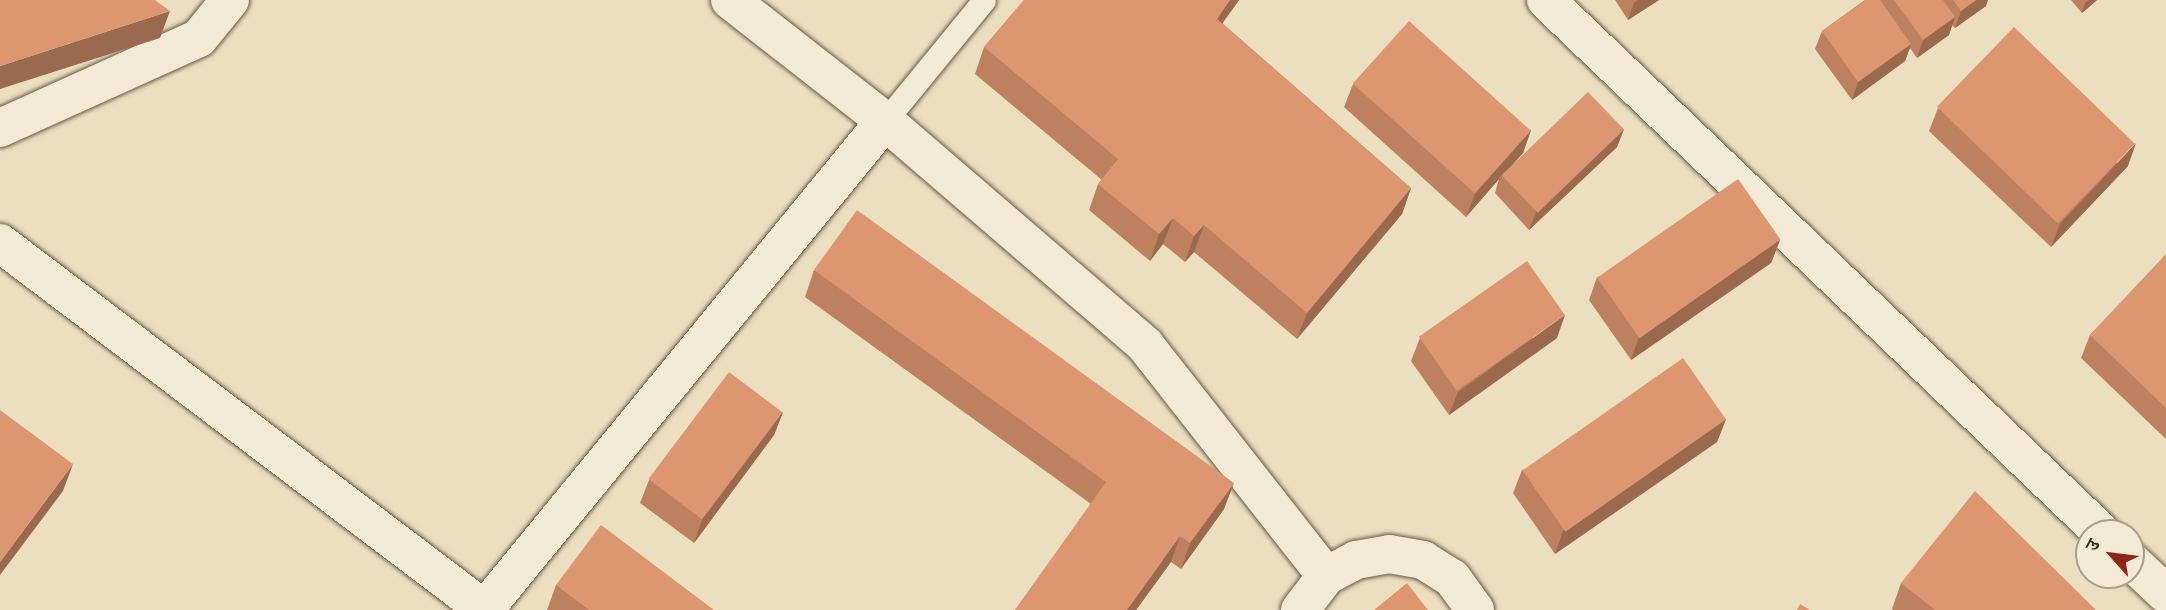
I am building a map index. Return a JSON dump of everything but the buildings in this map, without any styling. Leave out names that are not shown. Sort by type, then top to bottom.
[{"type":"street","points":[[0,128],[199,38],[230,0]]},
{"type":"street","points":[[730,0],[885,121],[1146,345],[1326,576]]},
{"type":"street","points":[[1546,0],[2087,519]]},
{"type":"street","points":[[0,243],[484,609],[885,121]]},
{"type":"street","points":[[1300,610],[1326,576],[1367,558],[1423,561],[1452,578],[1475,610]]},
{"type":"street","points":[[2145,574],[2166,594]]},
{"type":"lane","points":[[885,121],[984,0]]}]
